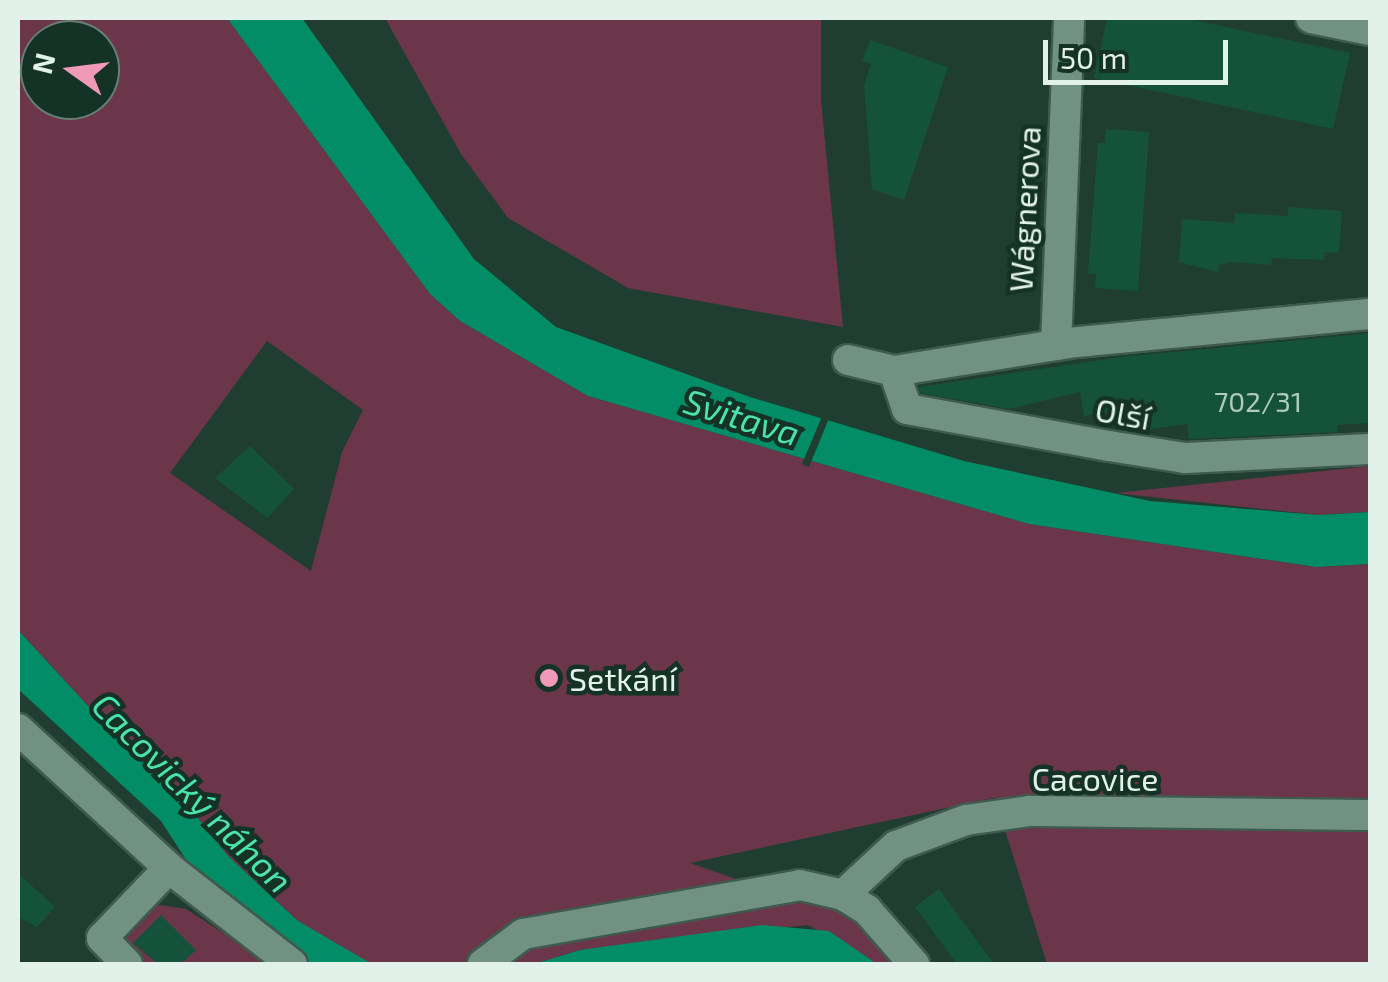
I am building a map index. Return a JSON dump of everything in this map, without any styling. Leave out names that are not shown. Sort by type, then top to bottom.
[{"type":"street","name":"Wágnerova","points":[[1056,345],[1069,18]]},
{"type":"street","points":[[1311,18],[1370,30]]},
{"type":"street","name":"Olší","points":[[848,360],[894,371],[1056,345],[1370,314]]},
{"type":"street","name":"Olší","points":[[894,371],[907,409],[1109,446],[1185,458],[1370,449]]},
{"type":"street","points":[[18,729],[169,868],[292,964]]},
{"type":"street","name":"Cacovice","points":[[844,896],[896,846],[966,820],[1030,812],[1370,815]]},
{"type":"street","points":[[128,964],[102,938],[169,868]]},
{"type":"street","points":[[483,964],[523,934],[800,884],[844,896],[883,925],[914,964]]},
{"type":"shaded area","points":[[18,18],[227,18],[430,294],[460,321],[588,396],[1029,524],[1316,567],[1370,564],[1370,798],[993,798],[690,863],[788,897],[815,897],[870,928],[897,964],[877,964],[808,925],[580,950],[534,964],[372,964],[298,921],[228,856],[170,783],[115,735],[18,630]],"holes":[[[267,341],[363,410],[342,452],[311,571],[170,473]]]},
{"type":"shaded area","points":[[385,18],[821,18],[821,100],[843,327],[628,288],[508,218],[461,154]]},
{"type":"shaded area","points":[[1370,466],[1370,512],[1319,515],[1115,493]]},
{"type":"shaded area","points":[[1004,827],[1370,831],[1370,964],[1047,964]]},
{"type":"shaded area","points":[[147,903],[186,909],[271,964],[144,964],[120,938]]},
{"type":"water","name":"Svitava","points":[[227,18],[302,18],[474,259],[556,327],[750,397],[964,461],[1150,501],[1319,515],[1370,512],[1370,564],[1316,567],[1029,524],[588,396],[460,321],[430,294]]},
{"type":"water","points":[[18,630],[115,735],[170,783],[228,856],[298,921],[372,964],[305,964],[196,875],[161,821],[18,689]]},
{"type":"water","points":[[762,925],[829,931],[877,964],[534,964],[580,950]]},
{"type":"pier","points":[[823,414],[830,416],[809,467],[802,464]]},
{"type":"building","points":[[1107,18],[1183,18],[1350,53],[1333,129],[1094,78]]},
{"type":"building","points":[[870,40],[948,67],[904,200],[872,189],[864,85],[871,64],[862,61]]},
{"type":"building","points":[[1106,129],[1149,132],[1138,291],[1095,288],[1096,274],[1088,274],[1098,143],[1105,143]]},
{"type":"building","points":[[1288,207],[1342,211],[1339,253],[1325,252],[1324,260],[1272,258],[1271,265],[1232,262],[1219,265],[1218,272],[1179,262],[1182,219],[1234,223],[1235,213],[1288,216]]},
{"type":"building","points":[[1370,333],[1370,423],[1337,425],[1338,432],[1189,439],[1187,424],[1136,431],[1118,428],[1116,411],[1084,416],[1080,392],[1009,409],[921,393],[919,387],[1121,357]]},
{"type":"building","points":[[250,446],[294,489],[267,518],[215,478]]},
{"type":"building","points":[[18,873],[55,907],[37,927],[18,917]]},
{"type":"building","points":[[939,889],[994,964],[957,964],[915,907]]},
{"type":"building","points":[[161,915],[196,950],[181,964],[158,964],[133,943]]},
{"type":"place","name":"Setkání","points":[[549,678]]},
{"type":"water label","name":"Cacovický náhon","points":[[193,792]]}]
